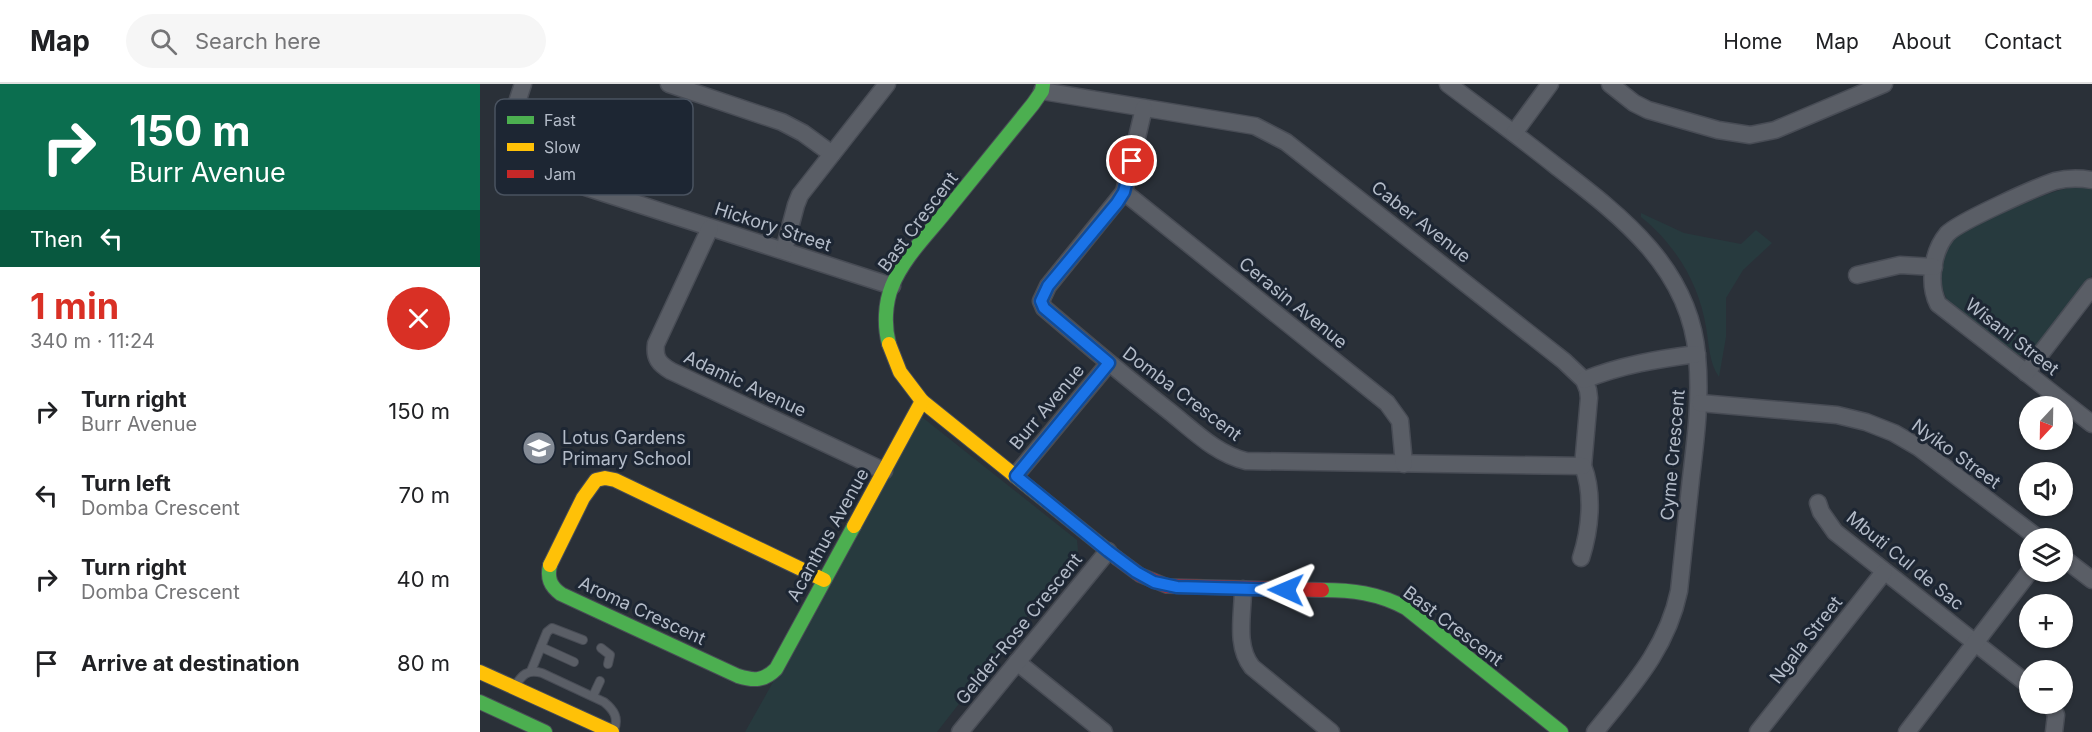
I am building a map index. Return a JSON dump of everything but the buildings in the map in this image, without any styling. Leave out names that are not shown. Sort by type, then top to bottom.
[{"type":"street","name":"Hickory Street","points":[[518,99],[523,84]]},
{"type":"street","points":[[669,84],[782,122],[803,133],[832,154]]},
{"type":"street","points":[[784,250],[800,195],[887,84]]},
{"type":"street","name":"Cyme Crescent","points":[[1448,84],[1612,210],[1640,236],[1665,266],[1690,317],[1697,354],[1700,403],[1674,612],[1667,632],[1652,660],[1595,732]]},
{"type":"street","points":[[1514,133],[1550,84]]},
{"type":"street","points":[[1610,84],[1634,103],[1648,110],[1718,130],[1750,135],[1775,130],[1884,84]]},
{"type":"street","name":"Caber Avenue","points":[[1042,87],[1144,108],[1255,126],[1286,141],[1564,361],[1584,380]]},
{"type":"street","name":"Bast Crescent","points":[[1042,87],[912,255],[892,286],[886,315],[887,340],[892,358],[902,377],[922,401],[1108,551],[1154,582],[1165,586],[1349,590],[1392,600],[1406,608],[1561,732]]},
{"type":"street","name":"Domba Crescent","points":[[1144,108],[1124,192],[1048,286],[1041,301],[1044,308],[1109,363],[1213,446],[1235,458],[1246,461],[1583,466]]},
{"type":"street","name":"Wisani Street","points":[[2092,180],[2068,179],[2043,186],[1956,226],[1942,242],[1934,267],[1934,295],[1938,304],[2092,424]]},
{"type":"street","name":"Cerasin Avenue","points":[[1124,192],[1387,403],[1400,421],[1404,464]]},
{"type":"street","name":"Hickory Street","points":[[607,195],[892,286]]},
{"type":"street","name":"Adamic Avenue","points":[[710,228],[656,344],[657,360],[671,371],[884,471]]},
{"type":"street","points":[[1857,275],[1900,266],[1934,267]]},
{"type":"street","points":[[2026,373],[2092,287]]},
{"type":"street","points":[[1581,558],[1587,535],[1589,491],[1583,466],[1589,398],[1584,380],[1626,365],[1697,354]]},
{"type":"street","name":"Burr Avenue","points":[[1016,476],[1109,363]]},
{"type":"street","name":"Acanthus Avenue","points":[[761,681],[768,678],[776,669],[922,401]]},
{"type":"street","name":"Nyiko Street","points":[[1700,403],[1837,415],[1866,422],[1918,447],[2025,528]]},
{"type":"street","name":"Aroma Crescent","points":[[761,681],[738,676],[554,589],[549,582],[549,567],[583,498],[596,480],[605,478],[615,480],[824,580]]},
{"type":"street","name":"Mbuti Cul de Sac","points":[[1818,503],[1821,512],[1835,532],[2019,678]]},
{"type":"street","name":"Gelder-Rose Crescent","points":[[960,732],[1108,551]]},
{"type":"street","points":[[2073,566],[2092,580]]},
{"type":"street","name":"Ngala Street","points":[[1758,732],[1884,572]]},
{"type":"street","points":[[1907,732],[2022,582]]},
{"type":"street","points":[[1244,589],[1242,644],[1245,659],[1331,732]]},
{"type":"street","points":[[1017,663],[1104,732]]},
{"type":"street","points":[[480,672],[613,732]]},
{"type":"street","points":[[502,712],[514,687]]},
{"type":"street","points":[[480,702],[546,732]]},
{"type":"street","points":[[2054,732],[2056,714]]},
{"type":"lane","points":[[531,671],[547,632],[552,628],[583,640]]},
{"type":"lane","points":[[541,647],[574,662]]},
{"type":"lane","points":[[601,648],[610,655],[608,664]]},
{"type":"lane","points":[[514,687],[522,674],[531,671],[542,673],[593,696],[612,708],[616,724],[613,732]]},
{"type":"lane","points":[[593,696],[600,681]]},
{"type":"green space","points":[[2078,186],[2092,187],[2092,275],[2086,286],[2034,352],[2021,355],[2011,354],[1977,328],[1949,302],[1941,280],[1942,254],[1949,242],[1976,224],[2059,190]]},
{"type":"green space","points":[[1641,213],[1684,233],[1741,244],[1756,230],[1772,243],[1743,270],[1726,298],[1726,337],[1719,377],[1711,360],[1703,311],[1692,281],[1675,253],[1654,228],[1641,217]]},
{"type":"green space","points":[[922,417],[1077,540],[1078,551],[937,732],[745,732]]},
{"type":"traffic: fast","points":[[889,344],[886,322],[888,300],[902,267],[1033,104],[1042,91],[1043,84]]},
{"type":"traffic: fast","points":[[550,565],[550,581],[561,594],[738,676],[758,679],[776,669],[854,526]]},
{"type":"traffic: fast","points":[[1322,590],[1365,593],[1406,608],[1561,732]]},
{"type":"traffic: fast","points":[[480,702],[545,732]]},
{"type":"traffic: slow","points":[[889,344],[900,372],[922,401],[1117,558]]},
{"type":"traffic: slow","points":[[854,526],[922,401]]},
{"type":"traffic: slow","points":[[550,565],[583,498],[596,480],[605,478],[615,480],[824,580]]},
{"type":"traffic: slow","points":[[480,672],[612,732]]},
{"type":"traffic: jam","points":[[1117,558],[1140,575],[1167,586],[1322,590]]},
{"type":"place","name":"Lotus Gardens Primary School","points":[[539,448]]},
{"type":"route","points":[[1132,161],[1124,192],[1117,203],[1048,286],[1041,301],[1044,308],[1109,363],[1016,476],[1108,551],[1154,582],[1177,587],[1286,590]]}]
